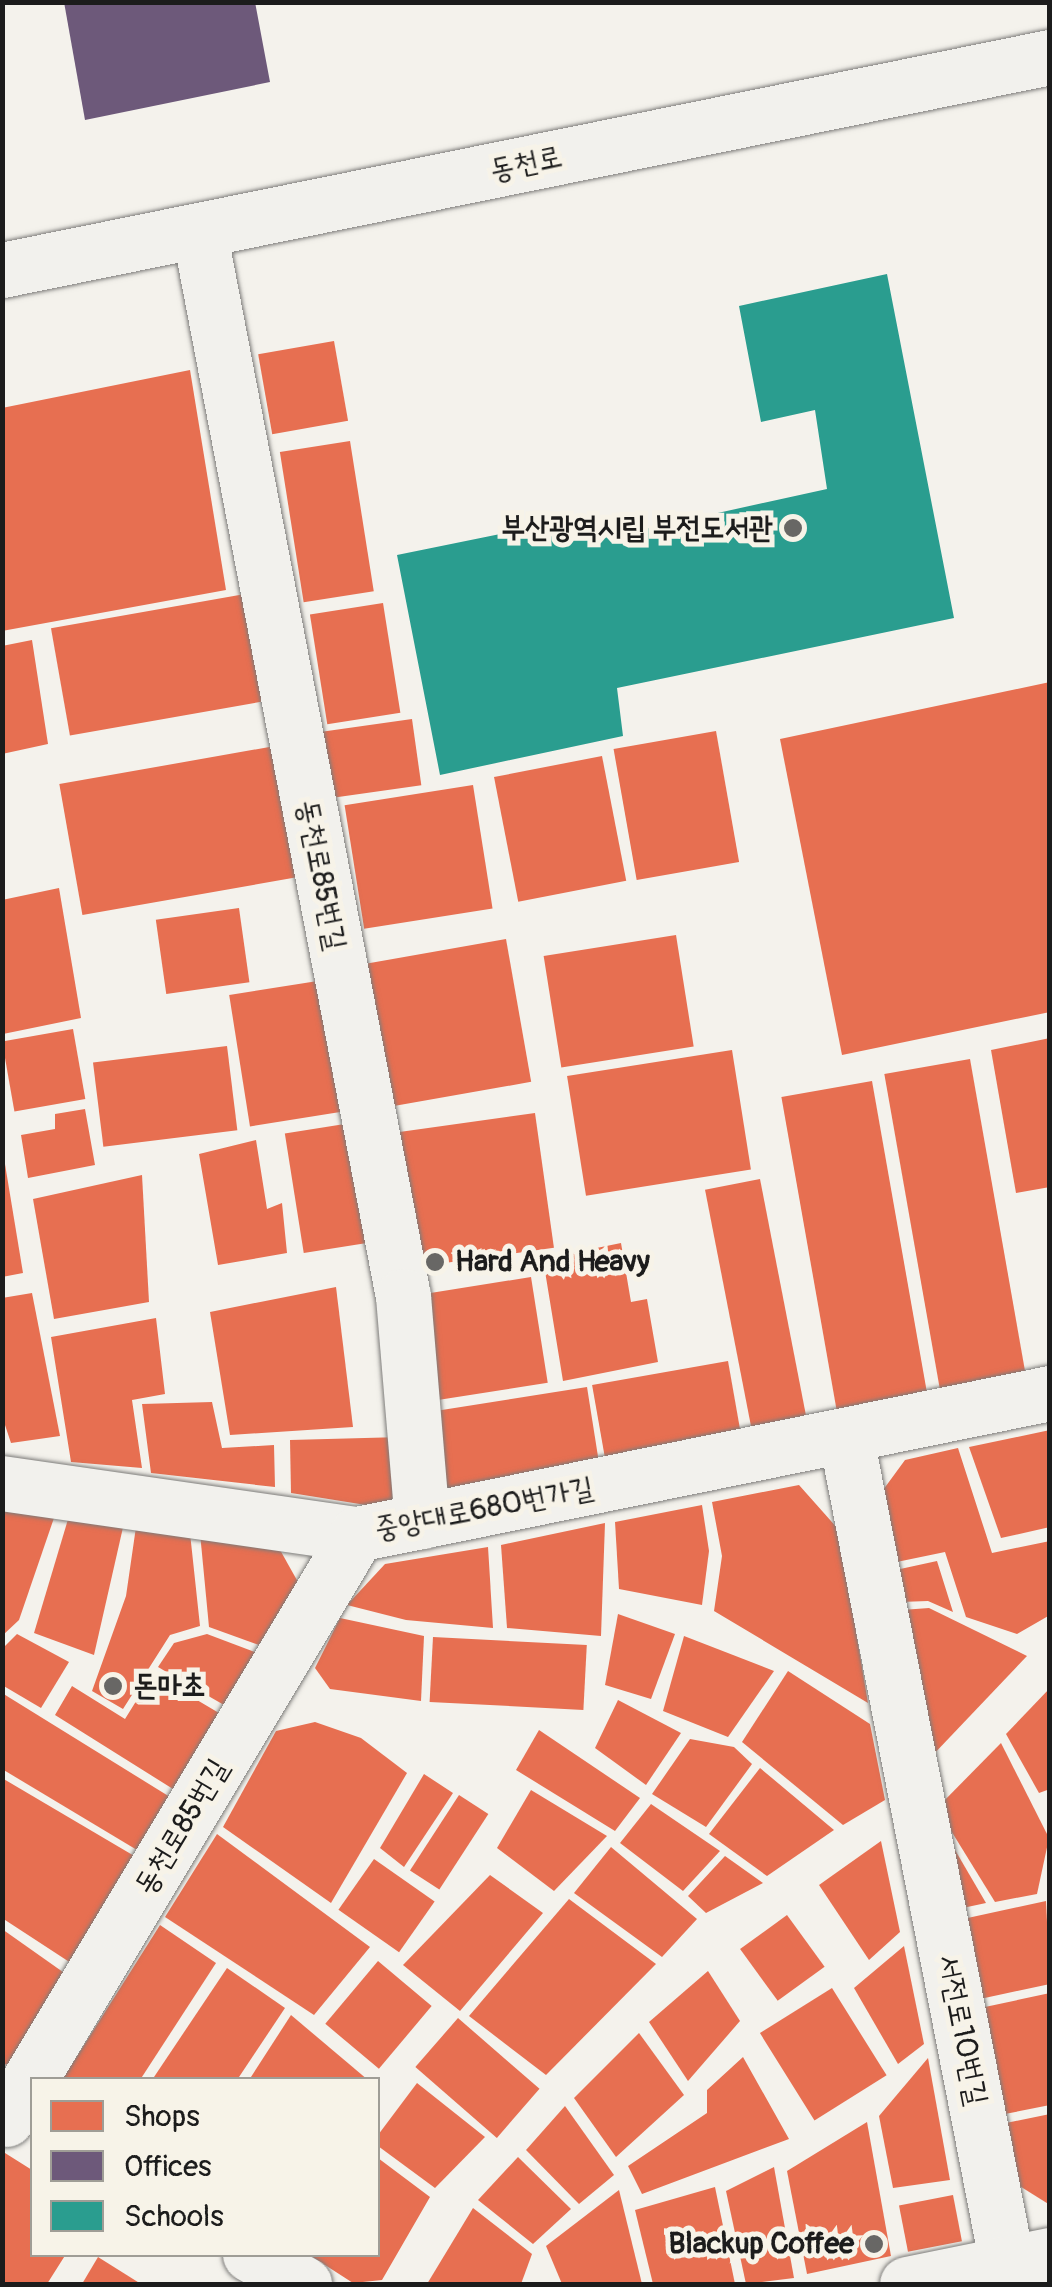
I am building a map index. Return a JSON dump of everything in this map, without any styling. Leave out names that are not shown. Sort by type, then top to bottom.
[{"type":"street","name":"동천로","points":[[2,270],[1050,57]]},
{"type":"street","name":"동천로85번길","points":[[198,231],[403,1296],[422,1521]]},
{"type":"street","name":"중앙대로680번가길","points":[[2,1483],[357,1534],[1050,1394]]},
{"type":"street","name":"서전로10번길","points":[[846,1438],[916,1796],[1028,2259],[907,2284]]},
{"type":"street","name":"동천로85번길","points":[[41,2077],[357,1534]]},
{"type":"street","name":"동천로85번길","points":[[14,2123],[30,2096]]},
{"type":"street","points":[[255,2257],[304,2284]]},
{"type":"building: Shops","points":[[334,341],[348,421],[272,434],[258,354]]},
{"type":"building: Shops","points":[[190,370],[226,590],[2,631],[2,408]]},
{"type":"building: Shops","points":[[350,441],[374,591],[304,602],[280,452]]},
{"type":"building: Shops","points":[[245,594],[264,701],[70,736],[51,628]]},
{"type":"building: Shops","points":[[383,603],[400,713],[327,724],[310,615]]},
{"type":"building: Shops","points":[[32,640],[48,744],[2,754],[2,646]]},
{"type":"building: Shops","points":[[1050,682],[1050,1012],[842,1055],[780,739]]},
{"type":"building: Shops","points":[[412,719],[421,785],[331,798],[322,732]]},
{"type":"building: Shops","points":[[716,731],[739,862],[637,880],[614,749]]},
{"type":"building: Shops","points":[[275,746],[298,877],[82,915],[59,784]]},
{"type":"building: Shops","points":[[602,756],[626,881],[518,902],[494,777]]},
{"type":"building: Shops","points":[[473,785],[493,908],[364,929],[345,805]]},
{"type":"building: Shops","points":[[59,888],[81,1018],[3,1034],[2,900]]},
{"type":"building: Shops","points":[[239,908],[249,982],[166,994],[156,920]]},
{"type":"building: Shops","points":[[676,935],[694,1047],[561,1068],[544,956]]},
{"type":"building: Shops","points":[[506,939],[531,1082],[385,1107],[360,965]]},
{"type":"building: Shops","points":[[324,980],[345,1111],[250,1126],[229,995]]},
{"type":"building: Shops","points":[[73,1029],[85,1099],[14,1111],[2,1042]]},
{"type":"building: Shops","points":[[1050,1038],[1050,1187],[1016,1193],[991,1050]]},
{"type":"building: Shops","points":[[227,1046],[237,1130],[103,1147],[93,1062]]},
{"type":"building: Shops","points":[[732,1050],[751,1170],[586,1196],[567,1076]]},
{"type":"building: Shops","points":[[970,1059],[1026,1379],[941,1394],[884,1074]]},
{"type":"building: Shops","points":[[872,1081],[928,1397],[837,1413],[781,1097]]},
{"type":"building: Shops","points":[[85,1109],[95,1165],[28,1178],[21,1135],[55,1129],[55,1114]]},
{"type":"building: Shops","points":[[535,1113],[554,1248],[402,1269],[383,1134]]},
{"type":"building: Shops","points":[[351,1123],[370,1243],[304,1253],[285,1133]]},
{"type":"building: Shops","points":[[256,1140],[267,1209],[282,1203],[287,1253],[218,1265],[199,1154]]},
{"type":"building: Shops","points":[[2,1146],[23,1273],[2,1277]]},
{"type":"building: Shops","points":[[142,1175],[149,1302],[54,1319],[33,1199]]},
{"type":"building: Shops","points":[[760,1179],[808,1426],[753,1437],[705,1190]]},
{"type":"building: Shops","points":[[621,1243],[631,1302],[647,1299],[658,1362],[563,1381],[543,1259]]},
{"type":"building: Shops","points":[[531,1277],[548,1383],[433,1401],[416,1295]]},
{"type":"building: Shops","points":[[336,1287],[353,1427],[230,1435],[210,1312]]},
{"type":"building: Shops","points":[[32,1293],[60,1436],[11,1443],[2,1416],[2,1298]]},
{"type":"building: Shops","points":[[156,1318],[165,1394],[132,1400],[142,1468],[71,1462],[51,1337]]},
{"type":"building: Shops","points":[[728,1361],[742,1440],[606,1464],[592,1385]]},
{"type":"building: Shops","points":[[587,1387],[600,1470],[439,1495],[426,1412]]},
{"type":"building: Shops","points":[[212,1402],[222,1448],[274,1445],[275,1487],[151,1473],[142,1404]]},
{"type":"building: Shops","points":[[1050,1430],[1050,1527],[1001,1538],[969,1447]]},
{"type":"building: Shops","points":[[402,1437],[397,1510],[291,1493],[290,1440]]},
{"type":"building: Shops","points":[[958,1448],[992,1553],[1050,1541],[1050,1615],[1017,1634],[966,1617],[945,1552],[887,1564],[875,1501],[905,1460]]},
{"type":"building: Shops","points":[[799,1485],[839,1530],[868,1703],[714,1611],[722,1556],[712,1502]]},
{"type":"building: Shops","points":[[2,1505],[55,1515],[19,1620],[2,1636]]},
{"type":"building: Shops","points":[[702,1505],[709,1551],[702,1605],[619,1589],[615,1522]]},
{"type":"building: Shops","points":[[69,1516],[124,1523],[94,1655],[34,1633]]},
{"type":"building: Shops","points":[[605,1523],[601,1636],[507,1628],[501,1545]]},
{"type":"building: Shops","points":[[136,1527],[190,1533],[200,1626],[170,1635],[123,1709],[92,1691],[126,1596]]},
{"type":"building: Shops","points":[[200,1533],[275,1541],[298,1582],[259,1645],[209,1627]]},
{"type":"building: Shops","points":[[488,1547],[493,1628],[406,1620],[347,1605],[385,1564]]},
{"type":"building: Shops","points":[[937,1561],[953,1612],[928,1601],[900,1602],[891,1571]]},
{"type":"building: Shops","points":[[929,1608],[1027,1656],[931,1757],[902,1610]]},
{"type":"building: Shops","points":[[618,1614],[675,1634],[651,1699],[605,1685]]},
{"type":"building: Shops","points":[[340,1618],[424,1636],[421,1701],[330,1689],[315,1668]]},
{"type":"building: Shops","points":[[17,1634],[69,1662],[41,1708],[2,1685],[2,1649]]},
{"type":"building: Shops","points":[[207,1634],[257,1653],[224,1705],[158,1667],[174,1643]]},
{"type":"building: Shops","points":[[684,1636],[774,1671],[728,1737],[663,1711]]},
{"type":"building: Shops","points":[[433,1637],[587,1645],[583,1710],[430,1702]]},
{"type":"building: Shops","points":[[788,1671],[870,1724],[885,1800],[843,1825],[742,1742]]},
{"type":"building: Shops","points":[[153,1674],[219,1713],[173,1789],[55,1715],[72,1686],[125,1719]]},
{"type":"building: Shops","points":[[1050,1688],[1050,1789],[1039,1793],[1006,1734]]},
{"type":"building: Shops","points":[[2,1693],[170,1797],[137,1850],[2,1769]]},
{"type":"building: Shops","points":[[618,1700],[681,1733],[646,1785],[595,1748]]},
{"type":"building: Shops","points":[[315,1722],[361,1738],[407,1773],[331,1903],[223,1827],[276,1731]]},
{"type":"building: Shops","points":[[539,1730],[640,1798],[615,1831],[516,1770]]},
{"type":"building: Shops","points":[[690,1739],[734,1747],[752,1764],[706,1827],[652,1794]]},
{"type":"building: Shops","points":[[1001,1743],[1049,1838],[1037,1894],[995,1902],[937,1808]]},
{"type":"building: Shops","points":[[760,1768],[834,1830],[767,1876],[709,1834]]},
{"type":"building: Shops","points":[[424,1774],[453,1793],[404,1867],[380,1848]]},
{"type":"building: Shops","points":[[2,1778],[136,1857],[74,1965],[2,1918]]},
{"type":"building: Shops","points":[[531,1790],[607,1836],[554,1891],[497,1848]]},
{"type":"building: Shops","points":[[459,1795],[488,1814],[439,1890],[410,1870]]},
{"type":"building: Shops","points":[[651,1804],[720,1851],[683,1891],[620,1843]]},
{"type":"building: Shops","points":[[941,1826],[986,1903],[958,1909]]},
{"type":"building: Shops","points":[[217,1834],[370,1947],[314,2015],[165,1917]]},
{"type":"building: Shops","points":[[881,1841],[900,1932],[869,1960],[819,1885]]},
{"type":"building: Shops","points":[[611,1847],[697,1919],[662,1957],[574,1893]]},
{"type":"building: Shops","points":[[725,1856],[763,1883],[706,1913],[688,1896]]},
{"type":"building: Shops","points":[[374,1859],[435,1901],[399,1952],[338,1910]]},
{"type":"building: Shops","points":[[490,1875],[543,1913],[460,2011],[403,1965]]},
{"type":"building: Shops","points":[[569,1899],[656,1964],[546,2075],[469,2016]]},
{"type":"building: Shops","points":[[1046,1901],[1050,1984],[980,1999],[963,1919]]},
{"type":"building: Shops","points":[[787,1915],[825,1967],[778,2001],[740,1949]]},
{"type":"building: Shops","points":[[160,1925],[216,1963],[142,2077],[64,2077]]},
{"type":"building: Shops","points":[[2,1929],[70,1977],[15,2063],[2,2065]]},
{"type":"building: Shops","points":[[904,1946],[924,2044],[898,2064],[854,1988]]},
{"type":"building: Shops","points":[[378,1961],[432,2006],[379,2069],[325,2024]]},
{"type":"building: Shops","points":[[227,1968],[285,2008],[239,2077],[154,2077]]},
{"type":"building: Shops","points":[[708,1971],[740,2021],[688,2081],[649,2022]]},
{"type":"building: Shops","points":[[832,1988],[887,2075],[814,2120],[760,2033]]},
{"type":"building: Shops","points":[[1050,1993],[1050,2105],[1005,2114],[985,2007]]},
{"type":"building: Shops","points":[[291,2015],[364,2077],[251,2077]]},
{"type":"building: Shops","points":[[458,2018],[540,2089],[497,2138],[415,2067]]},
{"type":"building: Shops","points":[[639,2033],[684,2095],[616,2157],[574,2098]]},
{"type":"building: Shops","points":[[743,2057],[789,2139],[642,2194],[628,2166],[707,2113],[707,2090]]},
{"type":"building: Shops","points":[[928,2058],[950,2180],[893,2188],[879,2116]]},
{"type":"building: Shops","points":[[417,2083],[485,2137],[435,2188],[380,2147],[380,2132]]},
{"type":"building: Shops","points":[[565,2106],[614,2175],[579,2204],[526,2150]]},
{"type":"building: Shops","points":[[1050,2114],[1050,2205],[1018,2185],[1006,2123]]},
{"type":"building: Shops","points":[[867,2122],[891,2256],[807,2274],[787,2171]]},
{"type":"building: Shops","points":[[5,2153],[30,2169],[30,2257],[64,2257],[47,2284],[2,2284]]},
{"type":"building: Shops","points":[[518,2157],[571,2209],[533,2244],[478,2200]]},
{"type":"building: Shops","points":[[380,2160],[430,2197],[382,2280],[353,2283],[313,2257],[380,2257]]},
{"type":"building: Shops","points":[[774,2167],[794,2278],[746,2284],[726,2191]]},
{"type":"building: Shops","points":[[715,2187],[735,2284],[653,2284],[635,2210]]},
{"type":"building: Shops","points":[[619,2190],[642,2284],[562,2284],[546,2246]]},
{"type":"building: Shops","points":[[953,2195],[962,2241],[908,2252],[899,2205]]},
{"type":"building: Shops","points":[[473,2208],[532,2254],[521,2284],[427,2284]]},
{"type":"building: Shops","points":[[98,2257],[141,2284],[82,2284]]},
{"type":"building: Offices","points":[[64,2],[255,2],[270,82],[85,120]]},
{"type":"building: Schools","name":"부산광역시립 부전도서관","points":[[887,274],[954,618],[617,688],[623,736],[440,775],[397,555],[588,516],[590,541],[827,489],[815,410],[761,422],[739,306]]},
{"type":"place","name":"부산광역시립 부전도서관","points":[[793,528]]},
{"type":"place","name":"Hard And Heavy","points":[[435,1262]]},
{"type":"place","name":"돈마초","points":[[113,1686]]},
{"type":"place","name":"Blackup Coffee","points":[[874,2244]]}]
